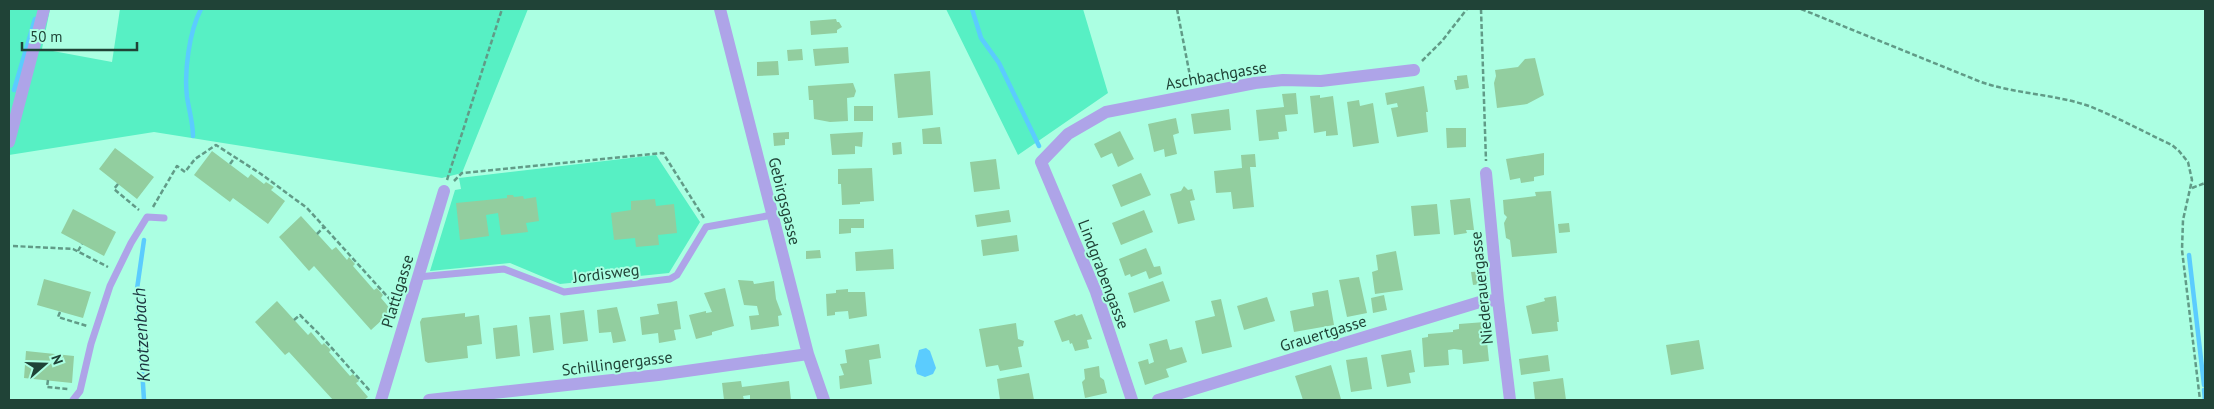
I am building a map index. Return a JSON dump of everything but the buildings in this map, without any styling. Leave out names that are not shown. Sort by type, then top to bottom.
[{"type":"street","points":[[9,142],[44,9]]},
{"type":"street","name":"Gebirgsgasse","points":[[720,9],[808,354],[824,400]]},
{"type":"street","name":"Aschbachgasse","points":[[1040,162],[1068,134],[1106,112],[1256,83],[1283,80],[1321,81],[1414,70]]},
{"type":"street","name":"Lindgrabengasse","points":[[1040,162],[1096,292],[1132,400]]},
{"type":"street","name":"Niederauergasse","points":[[1486,173],[1510,400]]},
{"type":"street","name":"Plattlgasse","points":[[381,400],[444,191]]},
{"type":"street","name":"Grauertgasse","points":[[1158,400],[1475,304],[1498,300]]},
{"type":"street","name":"Schillingergasse","points":[[429,400],[658,375],[808,354]]},
{"type":"lane","points":[[706,227],[772,216]]},
{"type":"lane","points":[[73,400],[80,391],[96,328],[116,271],[147,217],[164,218]]},
{"type":"lane","name":"Jordisweg","points":[[418,277],[504,269],[564,292],[670,279],[677,275],[706,227]]},
{"type":"path","points":[[444,191],[502,9]]},
{"type":"path","points":[[1177,9],[1194,95]]},
{"type":"path","points":[[1414,70],[1442,42],[1467,9]]},
{"type":"path","points":[[1481,9],[1486,173]]},
{"type":"path","points":[[1801,9],[1988,84],[2088,106],[2179,151],[2191,171],[2192,188],[2183,220],[2182,250],[2200,400]]},
{"type":"path","points":[[118,184],[114,189],[147,217],[177,166],[185,172],[195,160],[216,146],[235,157],[307,208],[380,291],[394,304]]},
{"type":"path","points":[[444,191],[462,173],[662,154],[707,222],[706,227]]},
{"type":"path","points":[[230,164],[235,157]]},
{"type":"path","points":[[2192,188],[2205,183]]},
{"type":"path","points":[[317,234],[324,227]]},
{"type":"path","points":[[78,252],[82,244]]},
{"type":"path","points":[[13,246],[72,249],[106,266]]},
{"type":"path","points":[[60,312],[58,317],[96,328]]},
{"type":"path","points":[[294,320],[300,315],[368,389]]},
{"type":"path","points":[[48,380],[47,387],[80,391]]},
{"type":"green space","points":[[9,9],[50,9],[42,49],[112,62],[120,9],[528,9],[462,173],[442,178],[154,132],[9,155]]},
{"type":"green space","points":[[946,9],[1083,9],[1108,93],[1018,155]]},
{"type":"green space","points":[[656,155],[700,222],[669,273],[560,284],[510,263],[430,271],[455,190],[461,189],[459,178]]},
{"type":"water","points":[[926,348],[930,351],[936,368],[933,374],[925,377],[917,374],[915,366],[919,350]]},
{"type":"waterway","name":"Knotzenbach","points":[[193,136],[186,87],[187,64],[193,29],[201,9]]},
{"type":"waterway","points":[[972,9],[981,38],[999,63],[1039,146]]},
{"type":"waterway","points":[[14,90],[35,19]]},
{"type":"waterway","name":"Knotzenbach","points":[[144,240],[137,289],[144,400]]},
{"type":"waterway","points":[[2189,255],[2204,385]]},
{"type":"waterway","points":[[2204,390],[2205,400]]}]
